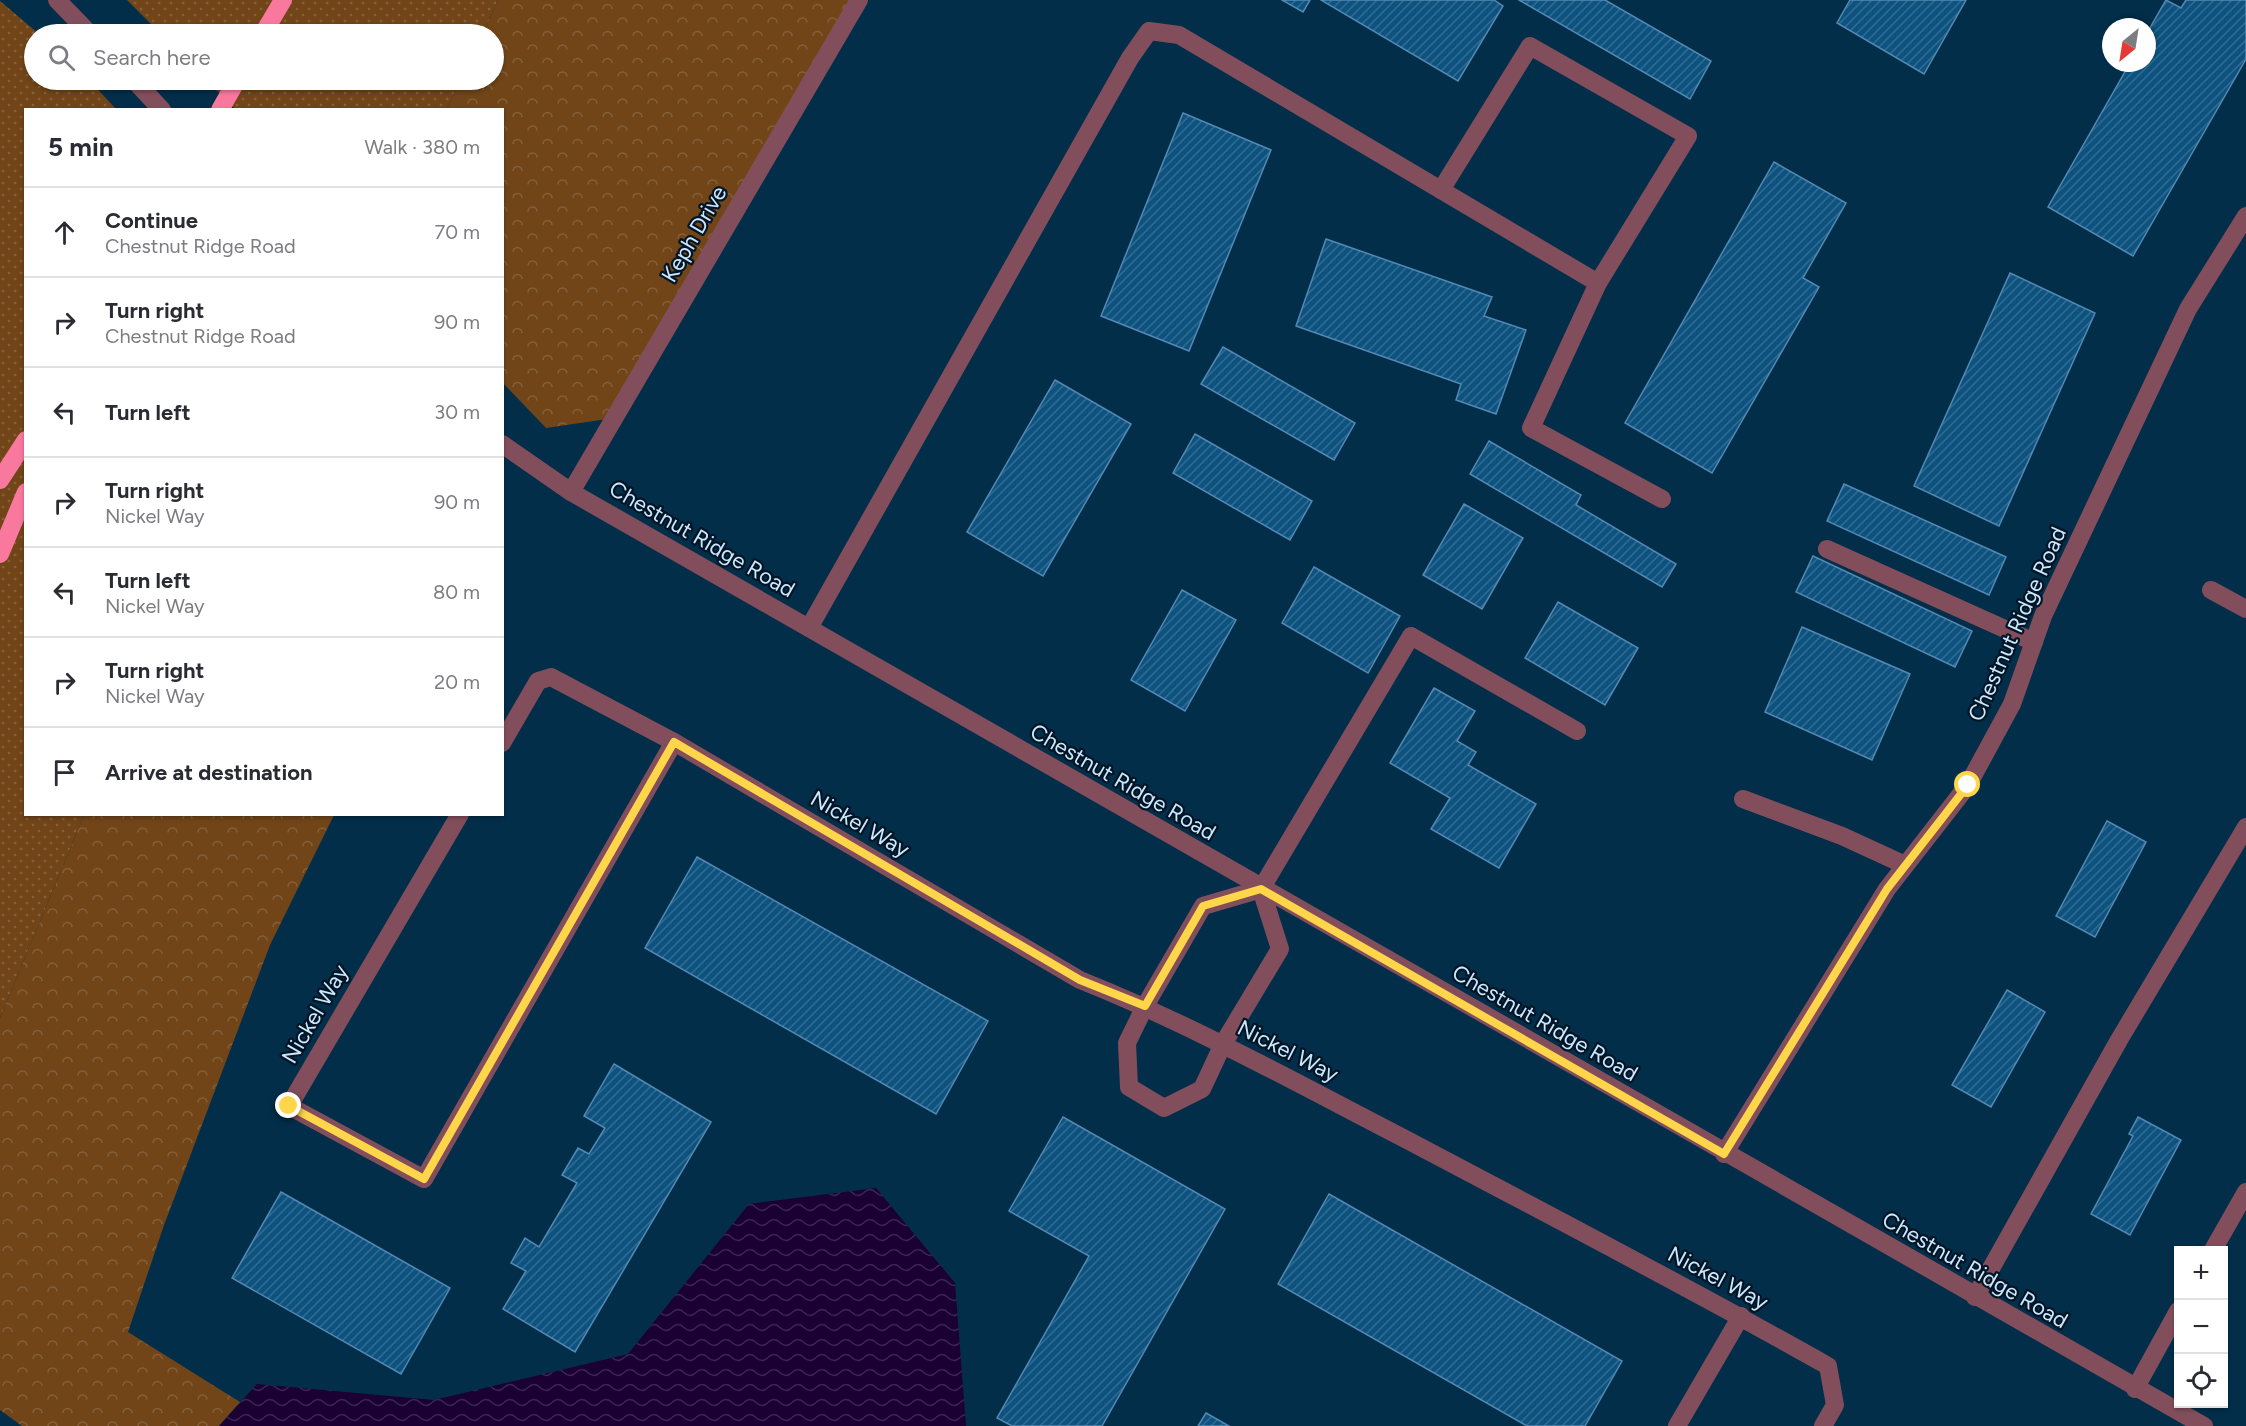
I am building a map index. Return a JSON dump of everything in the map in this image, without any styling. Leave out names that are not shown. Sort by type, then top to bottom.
[{"type":"highway","points":[[269,24],[284,0]]},
{"type":"highway","points":[[221,108],[231,90]]},
{"type":"highway","points":[[0,480],[24,443]]},
{"type":"highway","points":[[0,554],[24,497]]},
{"type":"street","points":[[57,0],[80,24]]},
{"type":"street","name":"Keph Drive","points":[[571,492],[859,0]]},
{"type":"street","points":[[808,628],[1130,58],[1149,32],[1179,35],[1599,283]]},
{"type":"street","points":[[1441,190],[1530,46],[1688,135],[1599,283],[1531,428],[1662,499]]},
{"type":"street","points":[[143,90],[160,108]]},
{"type":"street","name":"Chestnut Ridge Road","points":[[1724,1154],[1887,889],[1968,785],[2012,704],[2043,616],[2188,309],[2246,216]]},
{"type":"street","name":"Chestnut Ridge Road","points":[[504,445],[571,492],[1724,1154],[2135,1389],[2204,1426]]},
{"type":"street","points":[[1827,549],[2034,642]]},
{"type":"street","points":[[2211,590],[2246,609]]},
{"type":"street","points":[[1261,889],[1280,949],[1223,1044],[1202,1089],[1164,1108],[1129,1087],[1127,1043],[1145,1006],[1203,906],[1261,889],[1411,636],[1577,731]]},
{"type":"street","name":"Nickel Way","points":[[504,740],[538,681],[550,676],[674,742],[1080,980],[1145,1006],[1223,1044],[1741,1316],[1828,1366],[1835,1405],[1823,1426]]},
{"type":"street","name":"Nickel Way","points":[[459,816],[289,1106],[424,1179],[674,742]]},
{"type":"street","points":[[1743,799],[1842,836],[1905,865]]},
{"type":"street","points":[[1975,1297],[2119,1040],[2246,827]]},
{"type":"street","points":[[2216,1246],[2246,1191]]},
{"type":"street","points":[[1677,1426],[1741,1316]]},
{"type":"street","points":[[2135,1389],[2174,1318]]},
{"type":"green space","points":[[127,0],[498,0],[487,24],[151,24]]},
{"type":"green space","points":[[498,0],[859,0],[614,418],[546,428],[504,384],[504,108],[447,108],[456,90],[504,90],[504,24],[487,24]]},
{"type":"green space","points":[[0,1],[27,24],[24,24],[24,90],[98,90],[115,108],[24,108],[24,816],[84,816],[0,1018]]},
{"type":"green space","points":[[216,90],[456,90],[447,108],[234,108]]},
{"type":"green space","points":[[84,816],[334,816],[270,945],[164,1225],[128,1332],[240,1402],[219,1426],[22,1426],[0,1410],[0,1018]]},
{"type":"water","points":[[876,1188],[955,1283],[966,1426],[219,1426],[257,1384],[434,1400],[628,1354],[749,1204]]},
{"type":"building","points":[[1282,0],[1310,0],[1303,12]]},
{"type":"building","points":[[1321,0],[1494,0],[1503,6],[1458,81]]},
{"type":"building","points":[[1519,0],[1605,0],[1711,61],[1690,99]]},
{"type":"building","points":[[1850,0],[1966,0],[1924,74],[1837,23]]},
{"type":"building","points":[[2166,0],[2181,8],[2186,0],[2246,0],[2246,59],[2133,256],[2048,207],[2125,72],[2156,72],[2156,18]]},
{"type":"building","points":[[1183,113],[1271,150],[1189,351],[1101,316]]},
{"type":"building","points":[[1774,162],[1846,203],[1803,278],[1819,287],[1712,473],[1625,423]]},
{"type":"building","points":[[1326,239],[1492,297],[1484,316],[1526,330],[1496,414],[1456,400],[1461,384],[1296,326]]},
{"type":"building","points":[[2010,273],[2095,313],[1999,526],[1914,486]]},
{"type":"building","points":[[1223,347],[1355,423],[1334,460],[1201,384]]},
{"type":"building","points":[[1055,380],[1131,424],[1043,576],[967,532]]},
{"type":"building","points":[[1195,434],[1312,501],[1290,540],[1173,473]]},
{"type":"building","points":[[1489,441],[1581,495],[1576,505],[1676,564],[1662,587],[1470,474]]},
{"type":"building","points":[[1844,484],[2006,557],[1989,595],[1827,521]]},
{"type":"building","points":[[1464,504],[1523,538],[1482,609],[1423,575]]},
{"type":"building","points":[[1813,556],[1972,631],[1955,667],[1796,592]]},
{"type":"building","points":[[1314,567],[1400,616],[1368,673],[1282,623]]},
{"type":"building","points":[[1182,590],[1236,620],[1185,711],[1131,680]]},
{"type":"building","points":[[1558,602],[1638,648],[1605,705],[1525,658]]},
{"type":"building","points":[[1802,627],[1910,674],[1872,760],[1765,712]]},
{"type":"building","points":[[1434,688],[1475,711],[1457,741],[1476,752],[1468,765],[1536,804],[1499,868],[1431,829],[1450,798],[1390,763]]},
{"type":"building","points":[[2107,821],[2146,842],[2095,937],[2056,916]]},
{"type":"building","points":[[697,857],[988,1021],[936,1114],[645,948]]},
{"type":"building","points":[[2007,990],[2045,1012],[1991,1107],[1952,1085]]},
{"type":"building","points":[[614,1064],[711,1122],[575,1352],[503,1309],[526,1271],[511,1263],[525,1238],[539,1247],[577,1183],[562,1175],[578,1148],[589,1154],[605,1128],[584,1116]]},
{"type":"building","points":[[1063,1117],[1225,1209],[1102,1426],[1012,1426],[997,1418],[1089,1256],[1009,1211]]},
{"type":"building","points":[[2138,1117],[2181,1140],[2130,1235],[2091,1214],[2133,1136],[2129,1134]]},
{"type":"building","points":[[281,1192],[450,1288],[401,1374],[232,1278]]},
{"type":"building","points":[[1329,1194],[1622,1361],[1585,1426],[1527,1426],[1278,1284]]},
{"type":"building","points":[[1206,1413],[1229,1426],[1198,1426]]},
{"type":"route","points":[[289,1106],[424,1179],[674,742],[1080,980],[1145,1006],[1203,906],[1261,889],[1724,1154],[1887,889],[1968,785]]}]
